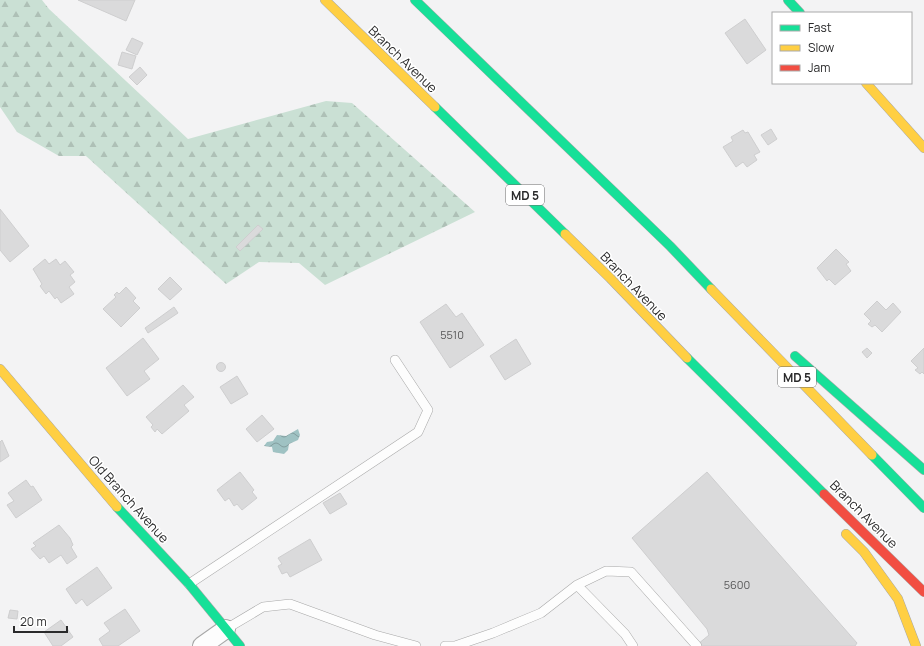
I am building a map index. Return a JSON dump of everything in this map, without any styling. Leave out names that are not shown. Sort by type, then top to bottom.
[{"type":"main road","name":"Branch Avenue","points":[[324,0],[610,278],[657,329],[924,592]]},
{"type":"main road","name":"MD 5","points":[[415,0],[670,246],[924,508]]},
{"type":"main road","points":[[424,0],[462,44]]},
{"type":"main road","points":[[788,0],[799,12]]},
{"type":"main road","points":[[867,84],[924,148]]},
{"type":"main road","points":[[670,246],[758,324]]},
{"type":"main road","points":[[788,350],[924,470]]},
{"type":"main road","name":"Old Branch Avenue","points":[[0,370],[113,503],[189,584],[240,646]]},
{"type":"main road","points":[[723,394],[736,420],[752,436]]},
{"type":"main road","points":[[837,525],[864,552],[898,599],[916,646]]},
{"type":"street","points":[[202,646],[226,629]]},
{"type":"lane","points":[[189,584],[418,432],[428,410],[395,360]]},
{"type":"lane","points":[[445,646],[455,646],[485,636],[541,613],[577,584],[606,571],[631,572],[697,646]]},
{"type":"lane","points":[[577,584],[625,634],[633,646]]},
{"type":"lane","points":[[226,629],[263,607],[290,604],[375,635],[416,646]]},
{"type":"lane","points":[[375,635],[384,646]]},
{"type":"green space","points":[[0,0],[42,0],[49,9],[188,139],[326,101],[352,103],[475,212],[325,285],[299,263],[259,262],[226,284],[86,156],[59,156],[17,132],[0,107]]},
{"type":"water","points":[[298,429],[300,435],[298,440],[289,444],[288,450],[284,454],[273,452],[272,447],[264,446],[267,442],[273,441],[277,435],[286,436]]},
{"type":"building","points":[[78,0],[135,0],[126,21]]},
{"type":"building","points":[[745,19],[766,50],[747,64],[725,33]]},
{"type":"building","points":[[132,38],[143,43],[137,55],[126,50]]},
{"type":"building","points":[[122,52],[136,56],[132,69],[118,65]]},
{"type":"building","points":[[140,67],[147,75],[137,85],[129,77]]},
{"type":"building","points":[[771,129],[777,139],[768,145],[761,135]]},
{"type":"building","points":[[743,130],[745,133],[748,132],[760,152],[754,155],[757,160],[747,167],[743,162],[736,167],[723,147],[733,141],[731,137]]},
{"type":"building","points":[[0,209],[29,246],[10,262],[0,250]]},
{"type":"building","points":[[258,225],[263,229],[240,251],[236,247]]},
{"type":"building","points":[[836,249],[849,262],[846,264],[851,271],[835,285],[829,279],[827,281],[817,268]]},
{"type":"building","points":[[45,259],[49,264],[56,259],[60,265],[65,261],[74,272],[70,275],[75,282],[69,287],[74,294],[61,303],[57,297],[55,299],[49,291],[46,294],[40,286],[42,284],[33,269]]},
{"type":"building","points":[[170,277],[182,289],[170,300],[158,289]]},
{"type":"building","points":[[126,287],[136,298],[133,301],[140,308],[121,327],[103,309],[116,297],[114,295],[117,292],[119,294]]},
{"type":"building","points":[[877,301],[886,310],[893,303],[901,312],[882,332],[875,325],[872,327],[868,324],[871,321],[864,314]]},
{"type":"building","points":[[446,304],[456,317],[462,313],[484,345],[450,368],[420,322]]},
{"type":"building","points":[[174,307],[178,313],[148,333],[145,328]]},
{"type":"building","points":[[143,338],[159,359],[144,371],[150,379],[127,396],[106,368]]},
{"type":"building","points":[[516,339],[531,364],[505,380],[490,356]]},
{"type":"building","points":[[867,348],[872,353],[867,358],[862,352]]},
{"type":"building","points":[[924,348],[924,374],[922,372],[920,374],[915,370],[918,368],[911,361]]},
{"type":"building","points":[[219,363],[223,363],[225,367],[223,371],[219,371],[217,369],[217,365]]},
{"type":"building","points":[[237,376],[248,394],[231,404],[220,387]]},
{"type":"building","points":[[183,385],[194,397],[184,405],[189,411],[162,434],[157,429],[155,432],[151,427],[153,425],[146,417]]},
{"type":"building","points":[[262,415],[274,429],[257,442],[246,429]]},
{"type":"building","points":[[2,440],[9,456],[0,462],[0,442]]},
{"type":"building","points":[[240,472],[254,490],[252,492],[257,498],[242,510],[237,504],[234,506],[229,498],[225,501],[217,490]]},
{"type":"building","points":[[707,472],[857,643],[855,646],[700,646],[698,644],[709,635],[707,629],[632,538]]},
{"type":"building","points":[[26,480],[31,487],[33,486],[42,500],[16,518],[7,505],[14,501],[8,493]]},
{"type":"building","points":[[340,493],[347,504],[330,514],[323,503]]},
{"type":"building","points":[[59,525],[70,538],[73,545],[71,547],[77,557],[67,564],[61,555],[49,563],[44,556],[40,559],[31,549],[36,546],[33,543]]},
{"type":"building","points":[[310,539],[322,560],[290,577],[287,572],[282,574],[278,566],[282,564],[278,558]]},
{"type":"building","points":[[97,567],[112,588],[87,606],[82,599],[76,604],[66,589]]},
{"type":"building","points":[[125,609],[140,631],[118,646],[103,646],[99,639],[110,631],[104,623]]},
{"type":"building","points":[[10,610],[18,611],[17,619],[8,618]]},
{"type":"building","points":[[61,620],[73,637],[61,646],[53,646],[44,632]]},
{"type":"traffic: fast","points":[[415,0],[670,246],[711,289]]},
{"type":"traffic: fast","points":[[788,0],[799,12]]},
{"type":"traffic: fast","points":[[435,107],[565,234]]},
{"type":"traffic: fast","points":[[795,356],[924,470]]},
{"type":"traffic: fast","points":[[687,358],[824,494]]},
{"type":"traffic: fast","points":[[872,455],[924,508]]},
{"type":"traffic: fast","points":[[117,507],[189,584],[240,646]]},
{"type":"traffic: slow","points":[[325,0],[435,107]]},
{"type":"traffic: slow","points":[[867,84],[924,148]]},
{"type":"traffic: slow","points":[[565,234],[610,278],[687,358]]},
{"type":"traffic: slow","points":[[711,289],[872,455]]},
{"type":"traffic: slow","points":[[0,369],[117,507]]},
{"type":"traffic: slow","points":[[846,534],[864,552],[898,599],[916,646]]},
{"type":"traffic: jam","points":[[824,494],[924,592]]}]
